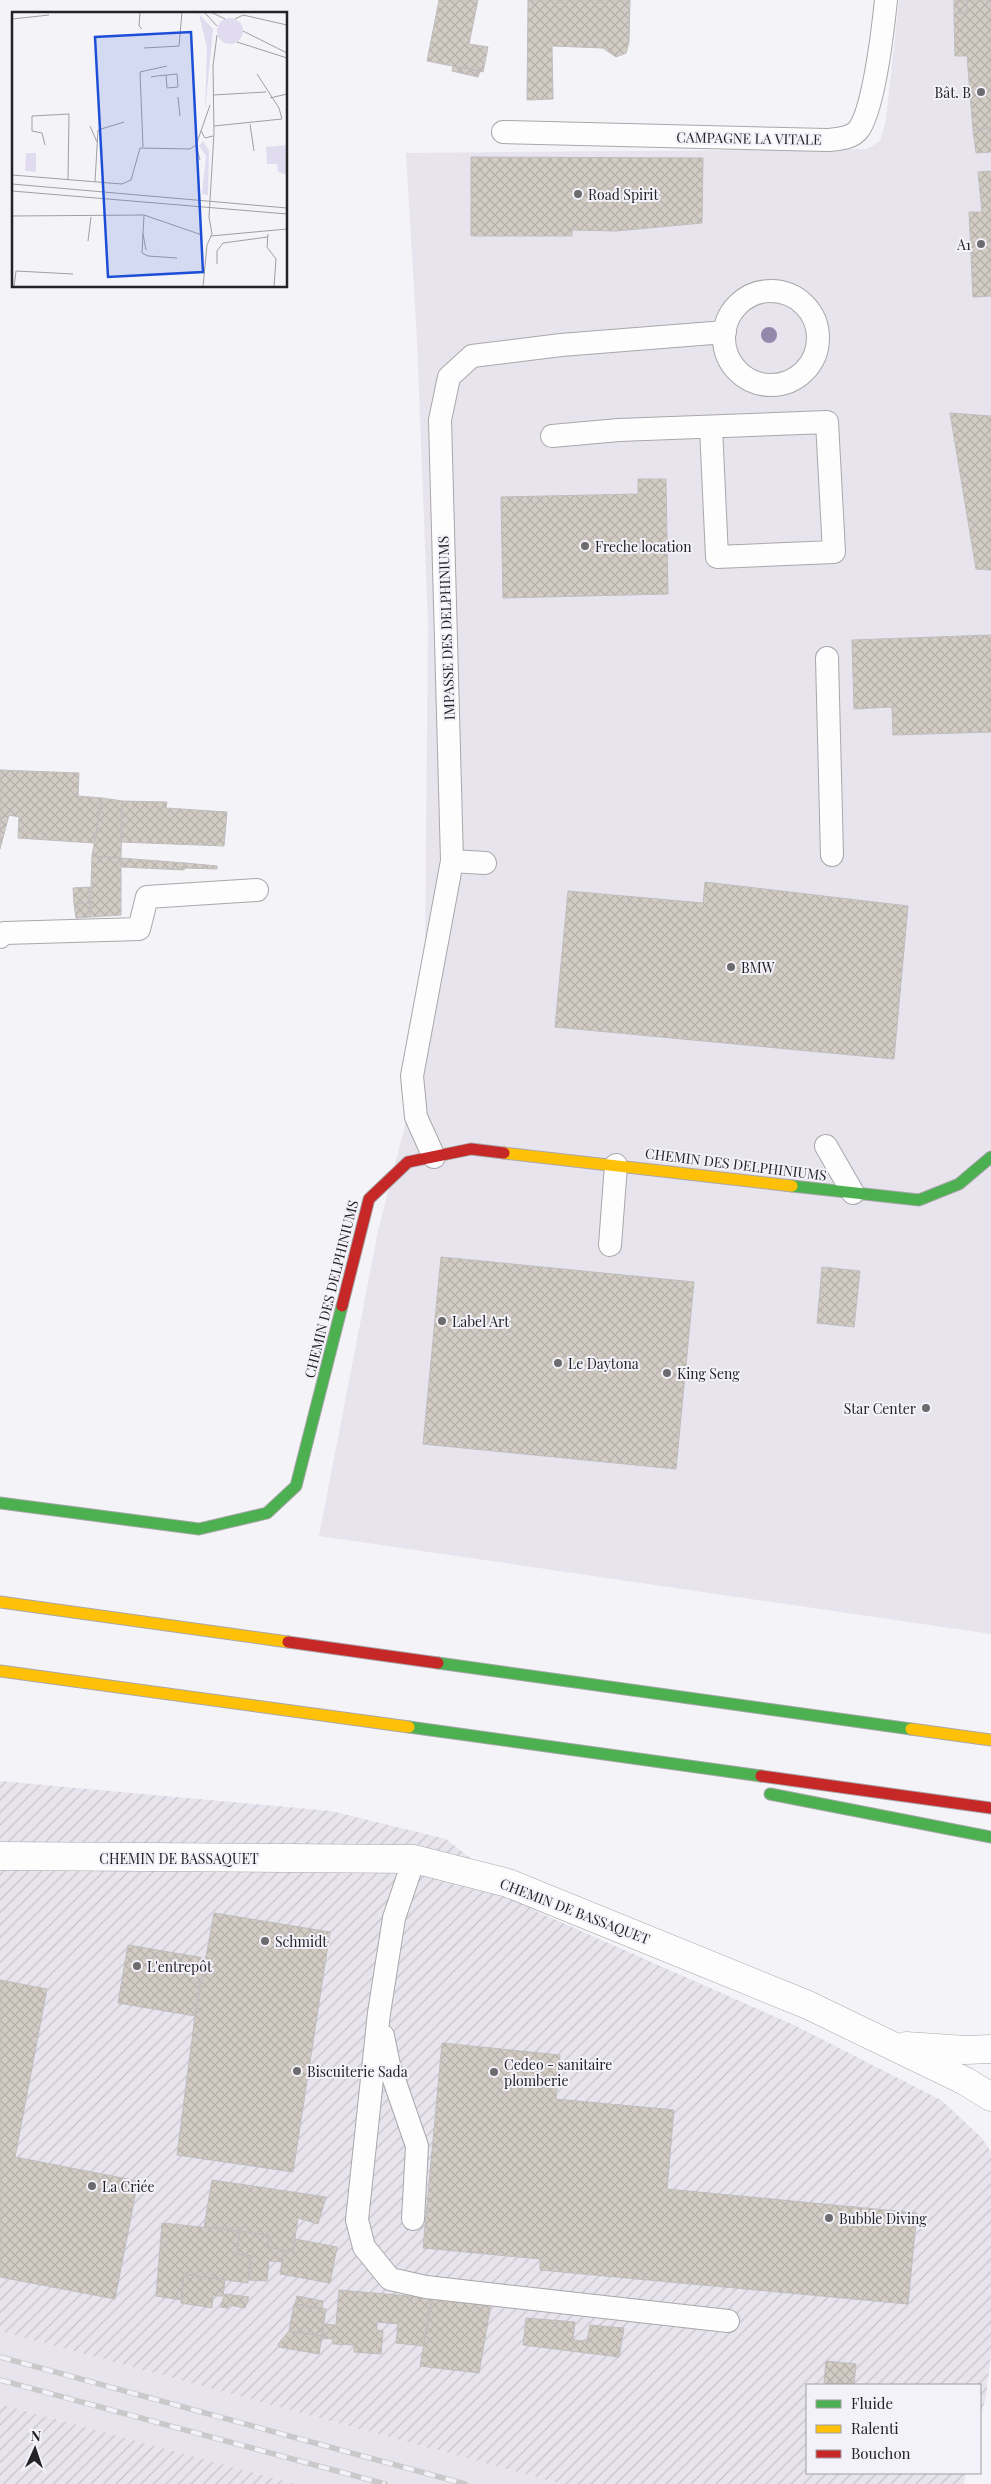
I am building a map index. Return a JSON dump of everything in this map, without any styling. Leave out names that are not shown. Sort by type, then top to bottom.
[{"type":"main road","name":"CHEMIN DES DELPHINIUMS","points":[[0,1504],[199,1530],[267,1514],[296,1486],[369,1199],[408,1162],[471,1149],[919,1200],[959,1184],[990,1162]]},
{"type":"main road","points":[[0,1602],[991,1740]]},
{"type":"main road","points":[[0,1671],[991,1808]]},
{"type":"main road","points":[[455,1733],[677,1776]]},
{"type":"main road","points":[[755,1791],[991,1837]]},
{"type":"street","name":"CHEMIN DE BASSAQUET","points":[[0,1856],[414,1859],[508,1883],[808,2005],[965,2081],[991,2097]]},
{"type":"street","name":"CHEMIN DE BASSAQUET","points":[[892,2045],[966,2050],[991,2049]]},
{"type":"lane","name":"CAMPAGNE LA VITALE","points":[[503,132],[827,140],[849,137],[858,130],[867,109],[883,34],[886,0]]},
{"type":"lane","points":[[768,291],[783,292],[797,298],[808,308],[816,322],[819,337],[817,352],[810,366],[799,377],[786,384],[770,385],[754,383],[740,374],[730,362],[725,347],[724,332],[730,316],[739,303],[753,295],[768,291]]},
{"type":"lane","name":"IMPASSE DES DELPHINIUMS","points":[[434,1157],[416,1117],[412,1076],[452,862],[440,420],[449,377],[472,356],[561,345],[724,332]]},
{"type":"lane","points":[[552,436],[619,430],[827,422],[834,552],[717,557],[711,427]]},
{"type":"lane","points":[[826,658],[832,855]]},
{"type":"lane","points":[[452,862],[485,863]]},
{"type":"lane","points":[[0,937],[4,934],[139,929],[147,897],[257,890]]},
{"type":"lane","points":[[826,1146],[853,1193]]},
{"type":"lane","points":[[610,1245],[616,1165]]},
{"type":"lane","points":[[414,1859],[394,1918],[379,2013],[357,2220],[364,2247],[390,2279],[426,2287],[728,2321]]},
{"type":"lane","points":[[379,2013],[389,2065],[417,2146],[413,2219]]},
{"type":"shaded area","points":[[899,0],[991,0],[991,1634],[319,1536],[378,1231],[424,1051],[428,624],[417,340],[406,153],[867,149],[880,141],[886,120]]},
{"type":"shaded area","points":[[0,1781],[331,1811],[446,1839],[538,1912],[794,2025],[941,2100],[981,2137],[991,2152],[991,2353],[986,2396],[981,2415],[981,2384],[806,2384],[806,2474],[966,2474],[964,2484],[561,2484],[0,2331]]},
{"type":"shaded area","points":[[0,2331],[561,2484],[296,2484],[0,2404]]},
{"type":"shaded area","points":[[0,2404],[296,2484],[0,2484]]},
{"type":"building","points":[[439,0],[478,0],[469,44],[488,47],[483,72],[427,61]]},
{"type":"building","points":[[528,0],[630,0],[629,42],[626,53],[616,57],[603,48],[552,46],[553,99],[527,100]]},
{"type":"building","points":[[954,0],[967,0],[967,12],[954,14]]},
{"type":"building","name":"Bât. B","points":[[967,0],[991,0],[991,128],[973,130],[967,56],[955,56],[954,14],[967,12]]},
{"type":"building","points":[[453,66],[480,71],[478,77],[452,71]]},
{"type":"building","points":[[991,128],[991,152],[976,153],[973,130]]},
{"type":"building","points":[[471,157],[703,158],[702,223],[616,231],[572,230],[572,236],[471,236]]},
{"type":"building","name":"A1","points":[[991,171],[991,296],[973,297],[969,212],[982,212],[978,172]]},
{"type":"building","points":[[950,413],[991,416],[991,570],[976,569]]},
{"type":"building","name":"Freche location","points":[[638,479],[666,479],[668,594],[503,598],[501,497],[638,494]]},
{"type":"building","points":[[991,635],[991,732],[893,735],[892,707],[854,709],[852,640]]},
{"type":"building","points":[[0,770],[79,773],[78,796],[102,798],[94,843],[18,838],[19,817],[9,815],[0,849]]},
{"type":"building","points":[[102,798],[122,801],[121,858],[92,856]]},
{"type":"building","points":[[122,801],[167,802],[166,808],[227,812],[224,846],[121,842]]},
{"type":"building","points":[[92,856],[121,858],[121,915],[90,917]]},
{"type":"building","points":[[121,858],[185,863],[185,868],[184,870],[122,867]]},
{"type":"building","points":[[185,863],[217,866],[217,869],[185,868]]},
{"type":"building","name":"BMW","points":[[705,882],[908,906],[894,1059],[555,1027],[568,891],[703,903]]},
{"type":"building","points":[[90,887],[90,903],[74,904],[73,888]]},
{"type":"building","points":[[90,903],[90,917],[76,918],[74,904]]},
{"type":"building","name":"Le Daytona","points":[[441,1257],[694,1282],[676,1469],[423,1444]]},
{"type":"building","points":[[822,1267],[860,1271],[854,1327],[817,1323]]},
{"type":"building","points":[[214,1913],[330,1932],[293,2172],[177,2155],[195,2016]]},
{"type":"building","points":[[128,1945],[204,1958],[195,2016],[118,2003]]},
{"type":"building","points":[[0,1980],[47,1989],[15,2157],[138,2181],[115,2299],[0,2277]]},
{"type":"building","points":[[442,2043],[560,2055],[556,2099],[674,2110],[667,2189],[917,2213],[908,2304],[540,2270],[540,2259],[423,2248]]},
{"type":"building","points":[[212,2180],[326,2197],[318,2224],[298,2218],[293,2252],[268,2247],[269,2235],[204,2227]]},
{"type":"building","points":[[162,2223],[240,2231],[237,2254],[251,2256],[248,2283],[184,2274],[181,2300],[156,2296]]},
{"type":"building","points":[[240,2231],[269,2235],[268,2247],[284,2250],[282,2262],[269,2261],[267,2281],[249,2280],[251,2256],[237,2254]]},
{"type":"building","points":[[295,2239],[337,2247],[330,2283],[280,2274],[284,2250],[293,2252]]},
{"type":"building","points":[[184,2274],[225,2280],[223,2296],[213,2296],[212,2308],[181,2303]]},
{"type":"building","points":[[339,2290],[432,2298],[423,2346],[396,2343],[398,2324],[377,2322],[377,2330],[383,2331],[381,2354],[354,2352],[354,2345],[333,2344],[333,2339],[321,2338],[324,2324],[336,2325]]},
{"type":"building","points":[[225,2294],[249,2297],[245,2308],[229,2305],[228,2308],[220,2307]]},
{"type":"building","points":[[297,2296],[323,2301],[322,2309],[295,2304]]},
{"type":"building","points":[[432,2298],[491,2304],[479,2373],[420,2366]]},
{"type":"building","points":[[294,2304],[326,2309],[322,2336],[289,2331]]},
{"type":"building","points":[[526,2318],[575,2322],[573,2340],[587,2341],[590,2325],[624,2328],[619,2357],[523,2345]]},
{"type":"building","points":[[289,2331],[322,2336],[319,2354],[279,2347],[278,2344]]},
{"type":"building","points":[[826,2361],[856,2364],[854,2384],[824,2383]]},
{"type":"railway","points":[[0,2357],[465,2484]]},
{"type":"railway","points":[[0,2380],[385,2484]]},
{"type":"traffic: fast","points":[[792,1186],[919,1200],[959,1184],[991,1157]]},
{"type":"traffic: fast","points":[[0,1503],[199,1529],[267,1513],[296,1486],[342,1306]]},
{"type":"traffic: fast","points":[[438,1663],[911,1729]]},
{"type":"traffic: fast","points":[[409,1727],[761,1776]]},
{"type":"traffic: fast","points":[[770,1794],[991,1837]]},
{"type":"traffic: slow","points":[[504,1153],[792,1186]]},
{"type":"traffic: slow","points":[[0,1602],[288,1642]]},
{"type":"traffic: slow","points":[[0,1671],[409,1727]]},
{"type":"traffic: slow","points":[[911,1729],[991,1740]]},
{"type":"traffic: jam","points":[[342,1306],[369,1199],[408,1162],[471,1149],[504,1153]]},
{"type":"traffic: jam","points":[[288,1642],[438,1663]]},
{"type":"traffic: jam","points":[[761,1776],[991,1808]]},
{"type":"place","name":"Bât. B","points":[[981,92]]},
{"type":"place","name":"Road Spirit","points":[[578,194]]},
{"type":"place","name":"A1","points":[[981,244]]},
{"type":"place","name":"Freche location","points":[[585,546]]},
{"type":"place","name":"BMW","points":[[731,967]]},
{"type":"place","name":"Label Art","points":[[442,1321]]},
{"type":"place","name":"Le Daytona","points":[[558,1363]]},
{"type":"place","name":"King Seng","points":[[667,1373]]},
{"type":"place","name":"Star Center","points":[[926,1408]]},
{"type":"place","name":"Schmidt","points":[[265,1941]]},
{"type":"place","name":"L'entrepôt","points":[[137,1966]]},
{"type":"place","name":"Biscuiterie Sada","points":[[297,2071]]},
{"type":"place","name":"Cedeo - sanitaire plomberie","points":[[494,2072]]},
{"type":"place","name":"La Criée","points":[[92,2186]]},
{"type":"place","name":"Bubble Diving","points":[[829,2218]]}]
